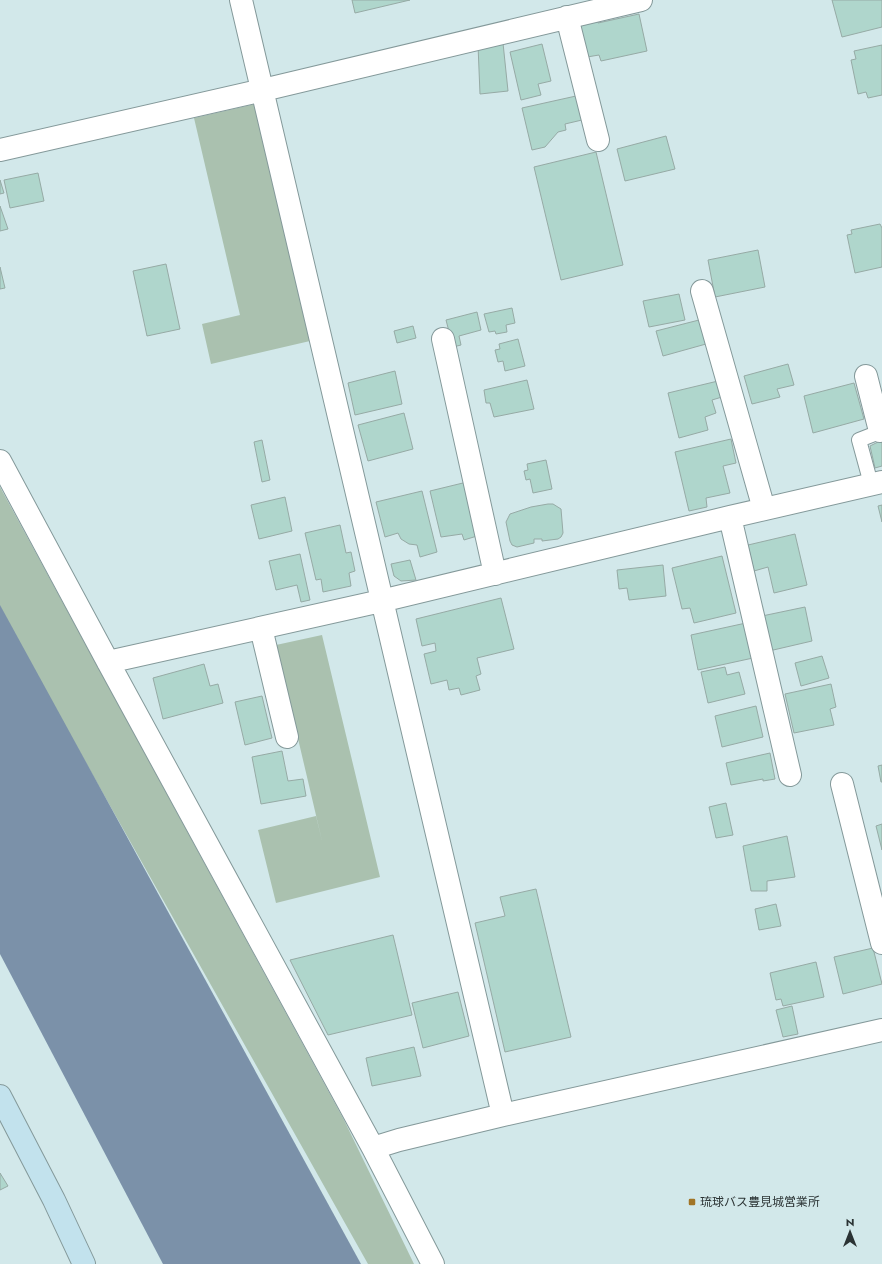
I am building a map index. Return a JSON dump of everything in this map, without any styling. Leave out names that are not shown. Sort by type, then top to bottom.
[{"type":"street","points":[[241,0],[503,1115]]},
{"type":"street","points":[[0,150],[263,90],[641,0]]},
{"type":"street","points":[[567,18],[598,140]]},
{"type":"street","points":[[702,291],[764,509]]},
{"type":"street","points":[[443,339],[495,574]]},
{"type":"street","points":[[866,376],[881,431]]},
{"type":"street","points":[[0,461],[373,1148],[433,1264]]},
{"type":"street","points":[[108,662],[381,601],[876,483]]},
{"type":"street","points":[[730,517],[790,774]]},
{"type":"street","points":[[261,628],[287,738]]},
{"type":"street","points":[[842,784],[882,943]]},
{"type":"street","points":[[373,1148],[399,1140],[503,1115],[882,1030]]},
{"type":"street","points":[[0,1096],[54,1200],[84,1264]]},
{"type":"lane","points":[[876,483],[859,440],[881,431]]},
{"type":"green space","points":[[255,104],[310,341],[211,364],[202,324],[240,315],[194,118]]},
{"type":"green space","points":[[0,487],[344,1120],[414,1264],[368,1264],[37,676],[0,606]]},
{"type":"green space","points":[[322,635],[380,877],[276,903],[258,830],[316,816],[323,845],[276,645]]},
{"type":"water","points":[[0,605],[361,1264],[163,1264],[0,954]]},
{"type":"building","points":[[352,0],[410,0],[355,13]]},
{"type":"building","points":[[832,0],[882,0],[882,27],[842,37]]},
{"type":"building","points":[[639,14],[647,51],[601,61],[599,55],[587,57],[580,23],[597,19],[598,23]]},
{"type":"building","points":[[503,43],[508,91],[480,94],[478,45]]},
{"type":"building","points":[[542,44],[551,81],[538,84],[541,95],[521,100],[510,52]]},
{"type":"building","points":[[882,45],[882,95],[868,98],[866,92],[858,94],[851,60],[856,59],[854,51]]},
{"type":"building","points":[[576,96],[582,120],[565,124],[566,130],[558,132],[545,147],[532,150],[522,108]]},
{"type":"building","points":[[666,136],[675,169],[625,181],[617,149]]},
{"type":"building","points":[[596,152],[623,265],[561,280],[534,167]]},
{"type":"building","points":[[38,173],[44,201],[10,208],[4,180]]},
{"type":"building","points":[[0,180],[4,193],[0,194]]},
{"type":"building","points":[[0,206],[8,229],[0,231]]},
{"type":"building","points":[[880,224],[882,228],[882,267],[855,273],[847,235],[852,234],[851,230]]},
{"type":"building","points":[[758,250],[765,287],[715,297],[708,260]]},
{"type":"building","points":[[166,264],[180,329],[147,336],[133,271]]},
{"type":"building","points":[[0,267],[5,288],[0,289]]},
{"type":"building","points":[[679,294],[685,320],[649,327],[643,301]]},
{"type":"building","points":[[512,308],[515,323],[506,325],[507,332],[496,334],[495,331],[489,332],[484,314]]},
{"type":"building","points":[[477,312],[481,330],[459,336],[461,345],[453,347],[446,320]]},
{"type":"building","points":[[699,320],[706,344],[663,356],[656,331]]},
{"type":"building","points":[[413,326],[416,338],[397,343],[394,331]]},
{"type":"building","points":[[518,339],[525,366],[505,371],[503,361],[498,362],[495,350],[500,349],[499,344]]},
{"type":"building","points":[[788,364],[794,385],[777,389],[780,397],[752,404],[744,376]]},
{"type":"building","points":[[395,371],[402,404],[355,415],[348,383]]},
{"type":"building","points":[[527,380],[534,409],[494,417],[490,403],[486,403],[484,390]]},
{"type":"building","points":[[718,381],[722,397],[712,400],[716,413],[705,417],[708,430],[679,438],[668,393]]},
{"type":"building","points":[[854,383],[864,419],[813,433],[804,396]]},
{"type":"building","points":[[404,413],[413,449],[368,461],[358,425]]},
{"type":"building","points":[[731,439],[736,463],[723,466],[730,493],[706,498],[707,507],[689,511],[675,452]]},
{"type":"building","points":[[262,440],[270,480],[262,482],[254,442]]},
{"type":"building","points":[[882,440],[882,466],[875,468],[870,446]]},
{"type":"building","points":[[546,460],[552,489],[533,493],[530,479],[526,480],[524,471],[528,470],[527,464]]},
{"type":"building","points":[[467,482],[477,536],[464,540],[462,534],[441,537],[430,491]]},
{"type":"building","points":[[422,491],[437,552],[420,557],[417,545],[409,544],[401,539],[398,533],[385,537],[376,502]]},
{"type":"building","points":[[285,497],[292,531],[259,539],[251,505]]},
{"type":"building","points":[[553,504],[561,509],[563,533],[561,537],[558,539],[542,541],[542,539],[534,539],[534,543],[517,547],[512,545],[506,522],[510,514],[531,507]]},
{"type":"building","points":[[882,505],[882,522],[878,506]]},
{"type":"building","points":[[340,525],[346,553],[351,552],[355,571],[349,573],[351,586],[323,592],[321,579],[316,580],[305,533]]},
{"type":"building","points":[[795,534],[807,585],[774,593],[768,567],[754,571],[748,545]]},
{"type":"building","points":[[300,554],[310,600],[301,602],[297,585],[276,590],[269,561]]},
{"type":"building","points":[[722,556],[736,613],[694,623],[690,608],[682,609],[672,568]]},
{"type":"building","points":[[410,560],[416,580],[401,581],[394,576],[391,564]]},
{"type":"building","points":[[663,565],[666,596],[629,600],[627,588],[619,589],[617,570]]},
{"type":"building","points":[[501,598],[514,649],[477,658],[481,674],[476,676],[480,690],[461,695],[459,688],[449,690],[447,680],[431,684],[424,654],[436,651],[435,643],[422,646],[416,619]]},
{"type":"building","points":[[805,607],[812,641],[769,651],[762,616]]},
{"type":"building","points":[[746,623],[753,658],[698,670],[691,635]]},
{"type":"building","points":[[822,656],[829,678],[801,686],[795,663]]},
{"type":"building","points":[[204,664],[210,686],[218,684],[223,703],[163,719],[153,678]]},
{"type":"building","points":[[725,667],[727,675],[739,672],[745,694],[708,703],[701,672]]},
{"type":"building","points":[[831,684],[836,707],[830,709],[834,725],[794,733],[785,694]]},
{"type":"building","points":[[262,696],[272,738],[245,745],[235,702]]},
{"type":"building","points":[[756,706],[763,737],[722,747],[715,716]]},
{"type":"building","points":[[282,751],[288,781],[303,779],[306,796],[261,804],[252,757]]},
{"type":"building","points":[[770,753],[775,779],[763,781],[763,779],[731,785],[726,763]]},
{"type":"building","points":[[882,765],[882,782],[881,782],[878,766]]},
{"type":"building","points":[[726,803],[733,835],[716,838],[709,807]]},
{"type":"building","points":[[882,824],[882,850],[876,826]]},
{"type":"building","points":[[787,836],[795,877],[767,881],[767,891],[751,891],[743,846]]},
{"type":"building","points":[[536,889],[571,1037],[505,1052],[475,923],[505,916],[500,897]]},
{"type":"building","points":[[776,904],[781,926],[759,930],[755,909]]},
{"type":"building","points":[[393,935],[412,1015],[328,1035],[290,960]]},
{"type":"building","points":[[873,948],[882,984],[843,994],[834,957]]},
{"type":"building","points":[[816,962],[824,997],[783,1006],[781,999],[776,1000],[770,973]]},
{"type":"building","points":[[458,992],[469,1036],[423,1048],[412,1003]]},
{"type":"building","points":[[792,1006],[798,1034],[783,1037],[776,1010]]},
{"type":"building","points":[[414,1047],[421,1076],[372,1086],[366,1058]]},
{"type":"building","points":[[0,1173],[8,1186],[0,1190]]},
{"type":"place","name":"琉球バス豊見城営業所","points":[[692,1202]]}]
